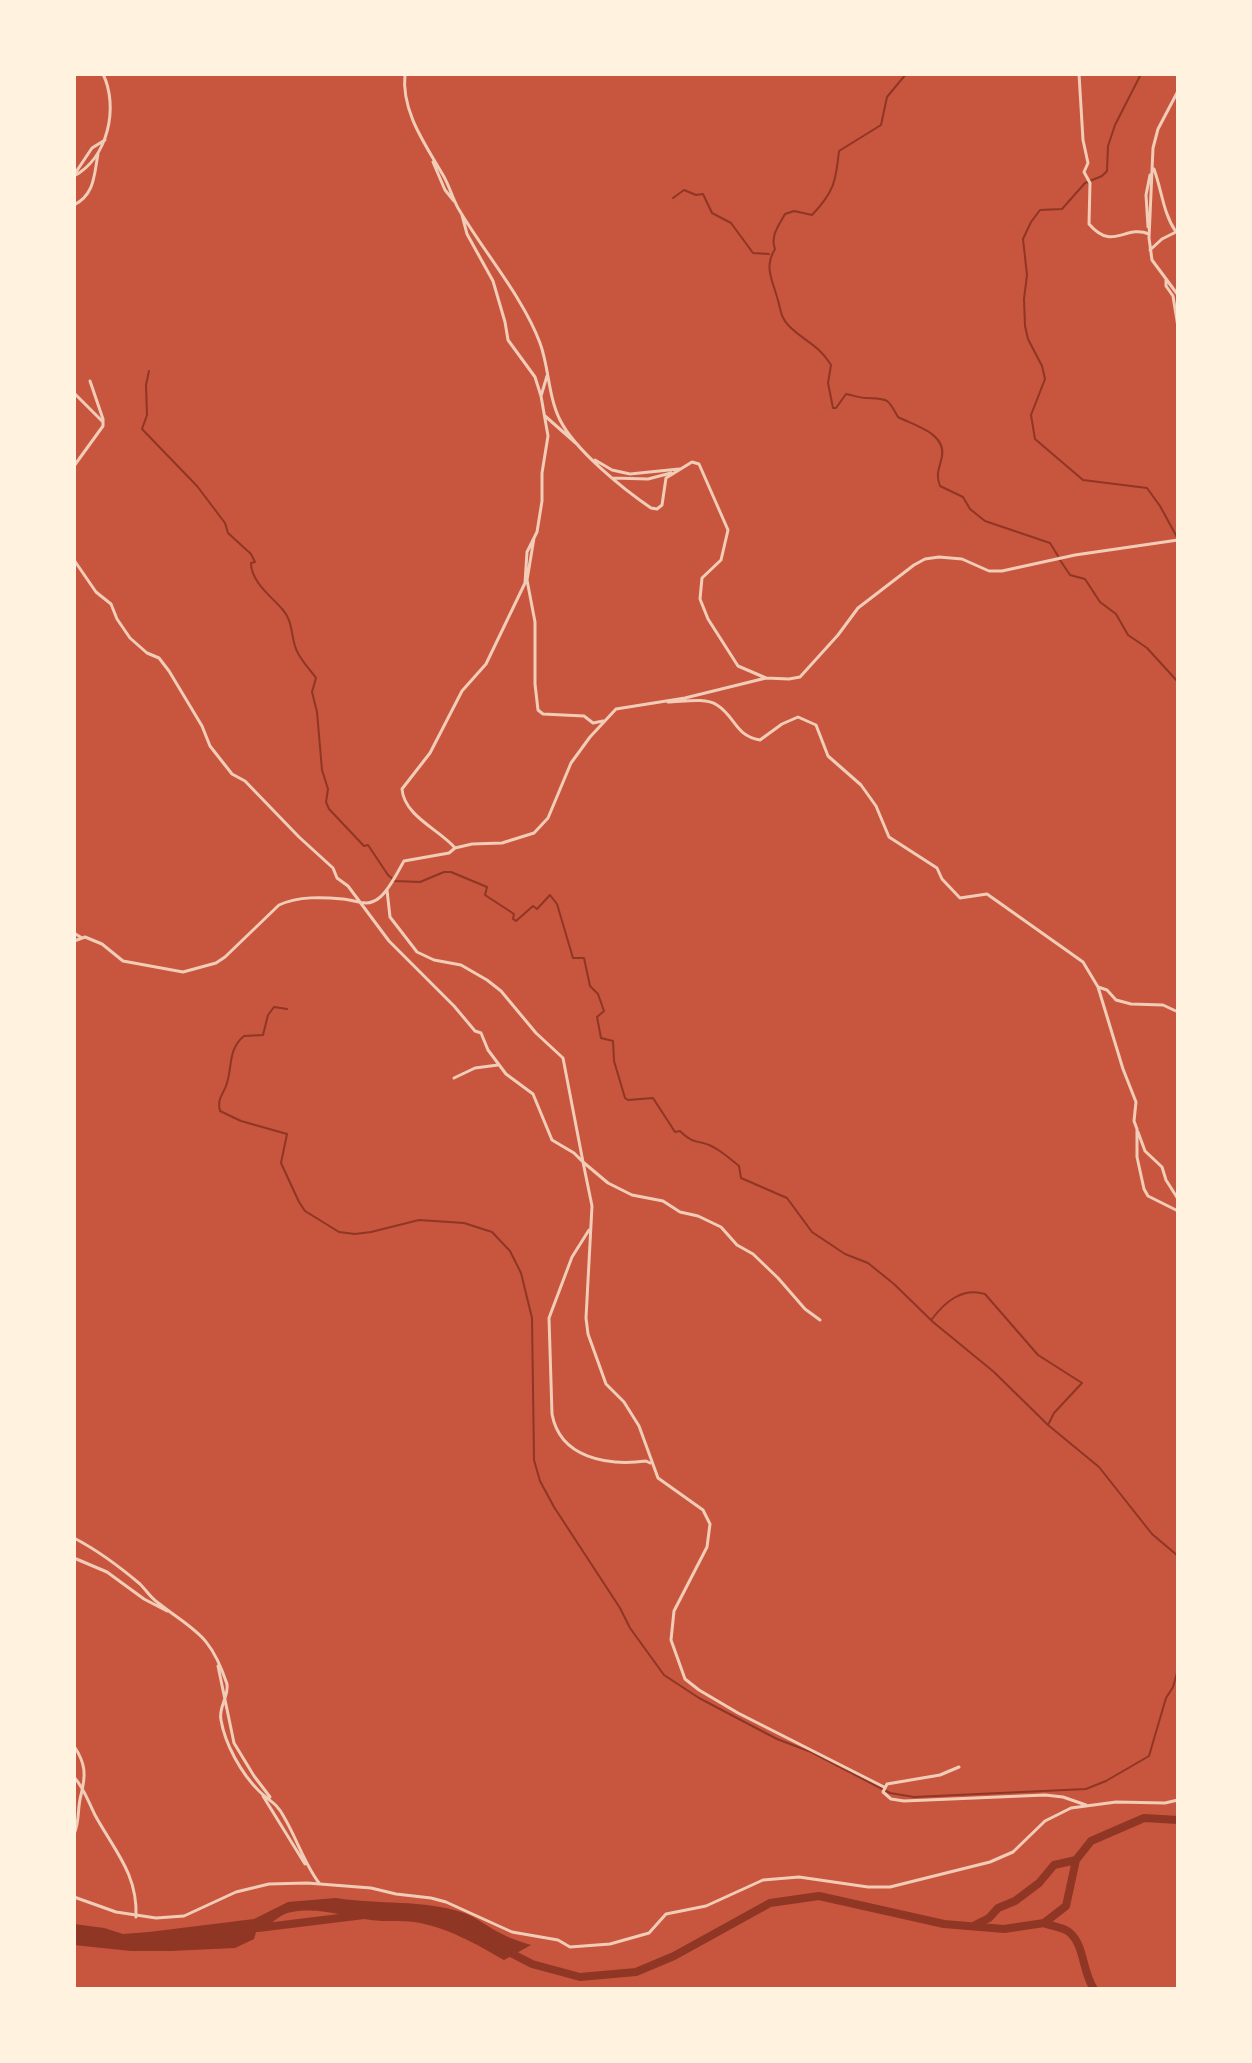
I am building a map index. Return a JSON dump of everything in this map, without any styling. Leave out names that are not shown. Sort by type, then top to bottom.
[{"type":"street","points":[[74,176],[80,173],[105,140],[110,115],[110,88],[103,74]]},
{"type":"street","points":[[405,74],[404,85],[413,120],[460,210],[533,328],[541,345],[560,420],[581,447]]},
{"type":"street","points":[[1079,74],[1083,140],[1088,163],[1084,172],[1088,180],[1089,224],[1095,232],[1113,239],[1140,231],[1149,236]]},
{"type":"street","points":[[1178,91],[1158,129],[1153,148],[1149,236],[1152,260],[1178,295]]},
{"type":"street","points":[[74,176],[92,148],[105,140]]},
{"type":"street","points":[[74,205],[89,193],[96,172],[98,151]]},
{"type":"street","points":[[1150,250],[1162,239],[1177,232],[1166,217],[1162,190],[1152,165]]},
{"type":"street","points":[[460,210],[467,234],[487,268],[498,295],[508,340],[532,372],[545,416],[548,436],[542,473],[542,501],[527,580],[535,622],[538,710],[543,714],[584,716],[593,723],[607,719]]},
{"type":"street","points":[[1166,279],[1166,286],[1173,296],[1178,327]]},
{"type":"street","points":[[541,396],[547,376]]},
{"type":"street","points":[[90,381],[103,422]]},
{"type":"street","points":[[74,393],[103,422]]},
{"type":"street","points":[[545,416],[581,447],[610,478],[635,498],[657,509],[665,497],[665,481],[677,470]]},
{"type":"street","points":[[74,466],[103,422]]},
{"type":"street","points":[[592,458],[612,470],[630,474],[677,470]]},
{"type":"street","points":[[610,478],[648,479],[692,462],[699,464],[728,530],[721,560],[708,571],[699,586],[703,608],[738,666],[766,678]]},
{"type":"street","points":[[455,848],[417,815],[403,796],[402,789],[430,753],[462,691],[481,672],[490,656],[525,583],[527,552],[534,538]]},
{"type":"street","points":[[74,933],[102,944],[123,961],[183,972],[216,963],[279,905],[288,901],[315,897],[366,904],[380,898],[404,861],[449,853],[455,848],[472,844],[502,843],[534,833],[548,818],[571,763],[616,709],[766,678],[800,677],[858,608],[925,559],[962,559],[989,571],[1002,571],[1075,555],[1177,540]]},
{"type":"street","points":[[74,560],[96,592],[111,604],[130,638],[147,653],[159,658],[169,671],[202,726],[210,746],[232,774],[245,781],[333,868],[389,941],[445,996],[475,1031],[481,1033],[498,1065],[533,1094],[552,1140],[569,1149],[608,1183],[632,1195],[663,1201],[680,1212],[698,1216],[721,1227],[820,1320]]},
{"type":"street","points":[[665,701],[716,703],[730,716],[739,731],[760,740],[798,717],[816,725],[828,756],[861,785],[876,806],[889,837],[937,868],[942,879],[960,898],[987,894],[1083,962],[1098,987],[1136,1102],[1134,1121],[1145,1151],[1162,1167],[1178,1199]]},
{"type":"street","points":[[386,888],[390,917],[417,952],[434,960],[461,965],[487,980],[563,1058],[591,1192],[586,1311],[588,1334],[606,1384],[624,1402],[639,1426],[660,1482],[703,1510],[710,1524],[707,1547],[674,1611],[671,1640],[685,1679],[738,1713],[883,1789],[891,1799],[1045,1795],[1086,1805]]},
{"type":"street","points":[[75,940],[82,938]]},
{"type":"street","points":[[1098,987],[1107,990],[1116,1000],[1163,1005],[1178,1012]]},
{"type":"street","points":[[454,1078],[475,1068],[498,1065]]},
{"type":"street","points":[[1137,1129],[1137,1157],[1144,1189],[1148,1196],[1178,1211]]},
{"type":"street","points":[[591,1227],[572,1257],[549,1318],[554,1429],[568,1445],[588,1457],[652,1464]]},
{"type":"street","points":[[74,1538],[94,1549],[157,1602],[197,1630],[216,1658],[227,1684],[220,1713],[228,1740],[248,1779],[262,1795],[320,1884]]},
{"type":"street","points":[[74,1558],[107,1572],[144,1599],[163,1610],[170,1610]]},
{"type":"street","points":[[224,1702],[234,1743],[284,1815],[310,1871]]},
{"type":"street","points":[[74,1746],[84,1765],[84,1788],[74,1834]]},
{"type":"street","points":[[883,1789],[940,1775],[959,1767]]},
{"type":"street","points":[[74,1777],[84,1788],[95,1814],[128,1871],[137,1897],[136,1917]]},
{"type":"street","points":[[262,1795],[273,1799]]},
{"type":"street","points":[[74,1897],[136,1917],[184,1916],[236,1892],[269,1884],[371,1888],[431,1898],[483,1917],[512,1932],[558,1940],[570,1947],[610,1944],[649,1933],[666,1914],[706,1906],[763,1880],[799,1877],[868,1887],[890,1887],[990,1862],[1013,1852],[1045,1821],[1071,1808],[1116,1802],[1165,1803],[1178,1800]]},
{"type":"shaded area","points":[[336,1898],[448,1909],[469,1915],[505,1936],[531,1945],[504,1960],[461,1937],[426,1924],[313,1911],[282,1915],[256,1932],[254,1939],[235,1948],[131,1951],[74,1945],[74,1924],[123,1934],[149,1932],[254,1919],[288,1902]]},
{"type":"waterway","points":[[906,74],[887,97],[881,125],[839,151],[833,186],[825,200],[812,215],[794,211],[785,214],[778,226],[769,267],[781,313],[789,326],[831,365],[828,383],[833,408],[846,394],[886,400],[898,417],[927,431],[939,441],[942,448],[938,474],[940,486],[963,497],[970,509],[985,521],[1050,543],[1058,556]]},
{"type":"waterway","points":[[1141,74],[1115,125],[1108,146],[1107,171],[1085,183],[1062,209],[1040,210],[1023,239],[1027,275],[1025,326],[1045,379],[1031,415],[1035,439],[1083,480],[1147,488],[1178,539]]},
{"type":"waterway","points":[[673,198],[684,190],[696,195],[703,194],[712,213],[731,223],[753,253],[769,254]]},
{"type":"waterway","points":[[149,371],[147,415],[142,429],[197,486],[225,523],[228,533],[251,554],[255,562],[251,563],[254,577],[286,614],[296,650],[316,678],[312,692],[329,809],[364,846],[368,845],[395,881],[420,882],[451,872],[487,887],[485,895],[514,914],[516,921],[533,906],[537,909],[550,895],[557,904],[573,958],[584,958],[590,986],[598,994],[604,1011],[597,1017],[601,1038],[613,1041],[614,1061],[625,1098],[653,1098],[675,1132],[680,1131],[691,1140],[722,1153],[739,1166],[741,1178],[787,1198],[812,1232],[845,1254],[868,1263],[894,1284],[933,1322],[994,1372],[1048,1425],[1099,1467],[1152,1534],[1178,1556]]},
{"type":"waterway","points":[[1060,560],[1070,575],[1085,579],[1100,602],[1116,614],[1128,635],[1147,648],[1178,682]]},
{"type":"waterway","points":[[287,1009],[274,1007],[268,1015],[263,1035],[244,1036],[235,1047],[220,1100],[220,1111],[241,1121],[287,1134],[281,1163],[299,1202],[305,1211],[339,1232],[371,1232],[419,1220],[464,1223],[492,1232],[510,1251],[521,1273],[532,1318],[534,1460],[540,1481],[630,1628],[664,1675],[699,1698],[777,1739],[811,1752],[890,1793],[914,1797],[1086,1789],[1106,1781],[1149,1756],[1178,1669]]},
{"type":"waterway","points":[[932,1319],[962,1294],[985,1294],[1038,1355],[1082,1383],[1054,1413],[1048,1425]]},
{"type":"waterway","points":[[505,1950],[532,1964],[580,1977],[636,1972],[674,1956],[770,1903],[819,1896],[944,1924],[1004,1929],[1044,1923],[1066,1906],[1076,1860],[1091,1841],[1144,1818],[1178,1820]]},
{"type":"waterway","points":[[975,1925],[1039,1883],[1054,1865],[1076,1860]]},
{"type":"waterway","points":[[258,1928],[364,1915]]},
{"type":"waterway","points":[[1044,1923],[1066,1930],[1074,1937],[1094,1989]]}]
